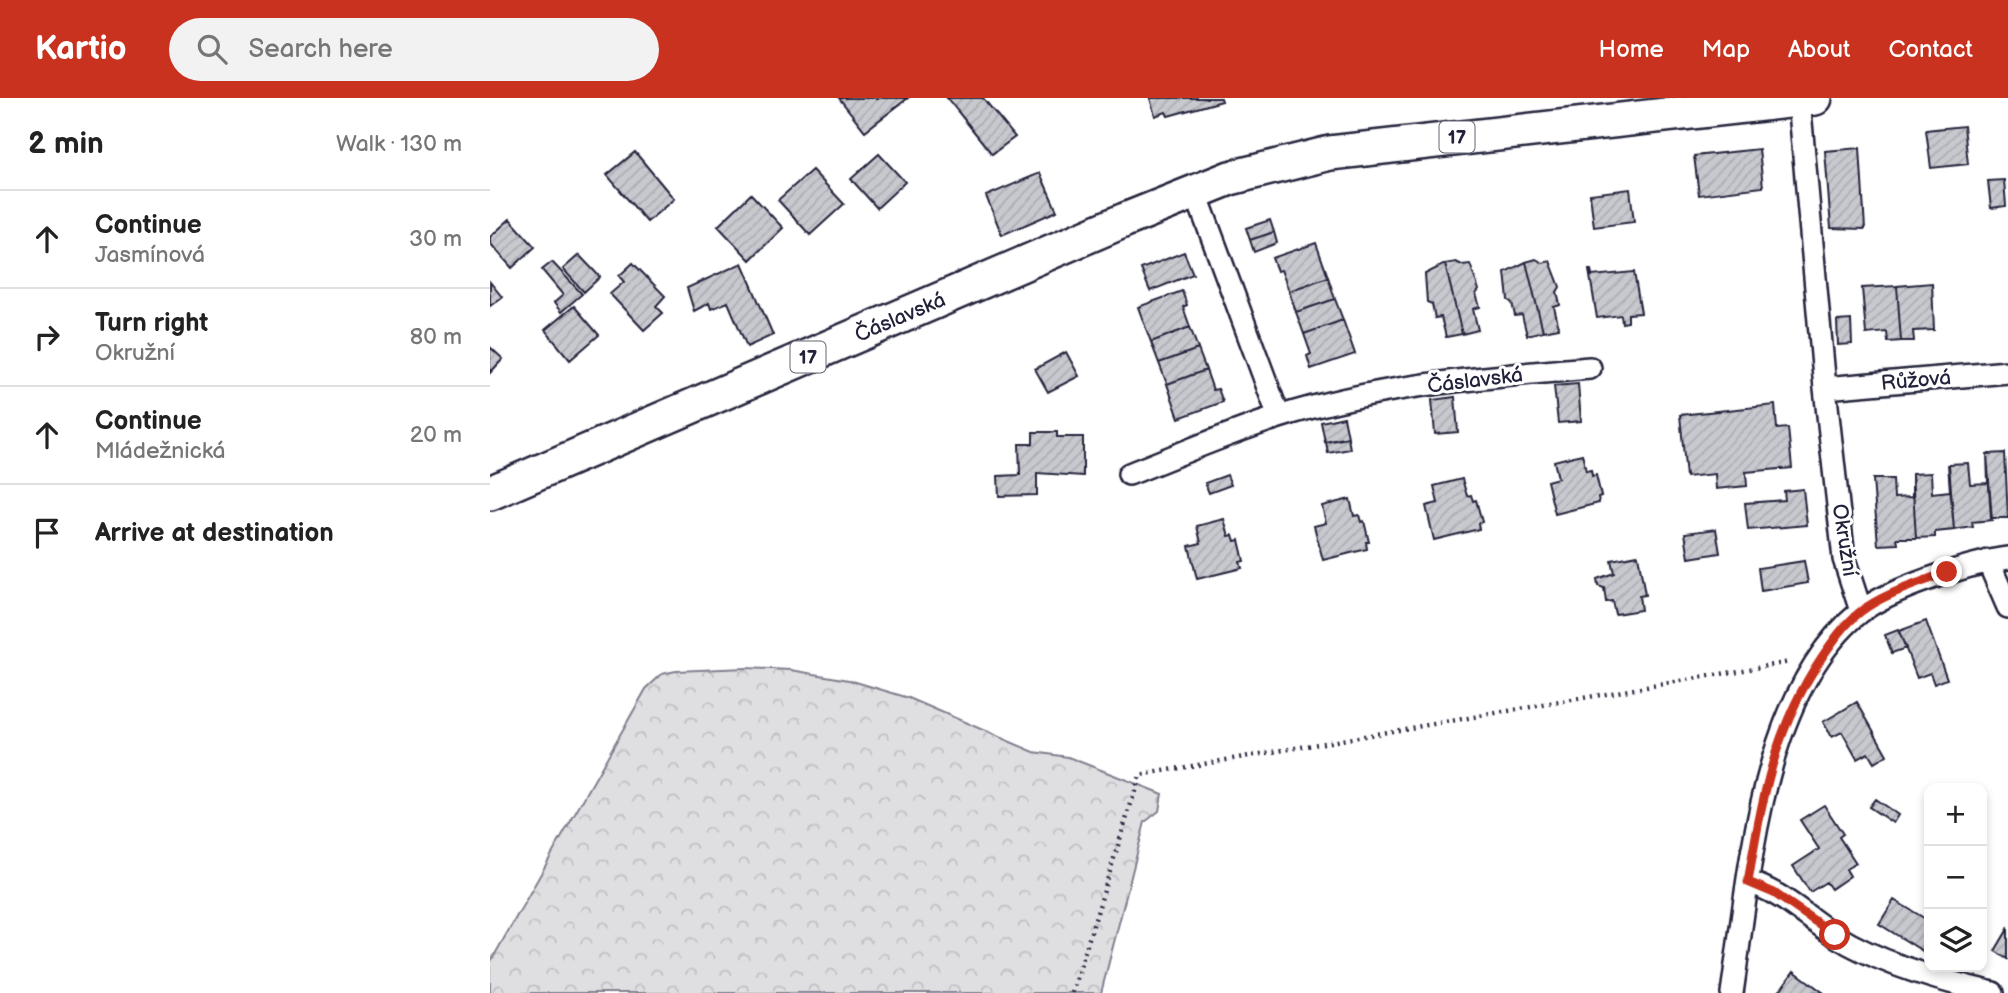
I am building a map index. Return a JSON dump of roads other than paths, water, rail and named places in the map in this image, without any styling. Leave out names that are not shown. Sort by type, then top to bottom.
[{"type":"main road","name":"Čáslavská","points":[[490,493],[1195,191],[1282,163],[1378,146],[1807,99]]},
{"type":"street","name":"Okružní","points":[[1807,99],[1825,388],[1844,559],[1861,611]]},
{"type":"street","points":[[1195,191],[1279,417]]},
{"type":"street","name":"Čáslavská","points":[[1129,474],[1279,417],[1418,387],[1590,368]]},
{"type":"street","name":"Růžová","points":[[1825,388],[2008,372]]},
{"type":"street","points":[[1732,993],[1761,807],[1785,722],[1839,633],[1861,611],[1947,572],[1998,559],[2008,607]]},
{"type":"street","points":[[1748,882],[1774,893],[1851,944],[1924,973],[1993,993]]}]
